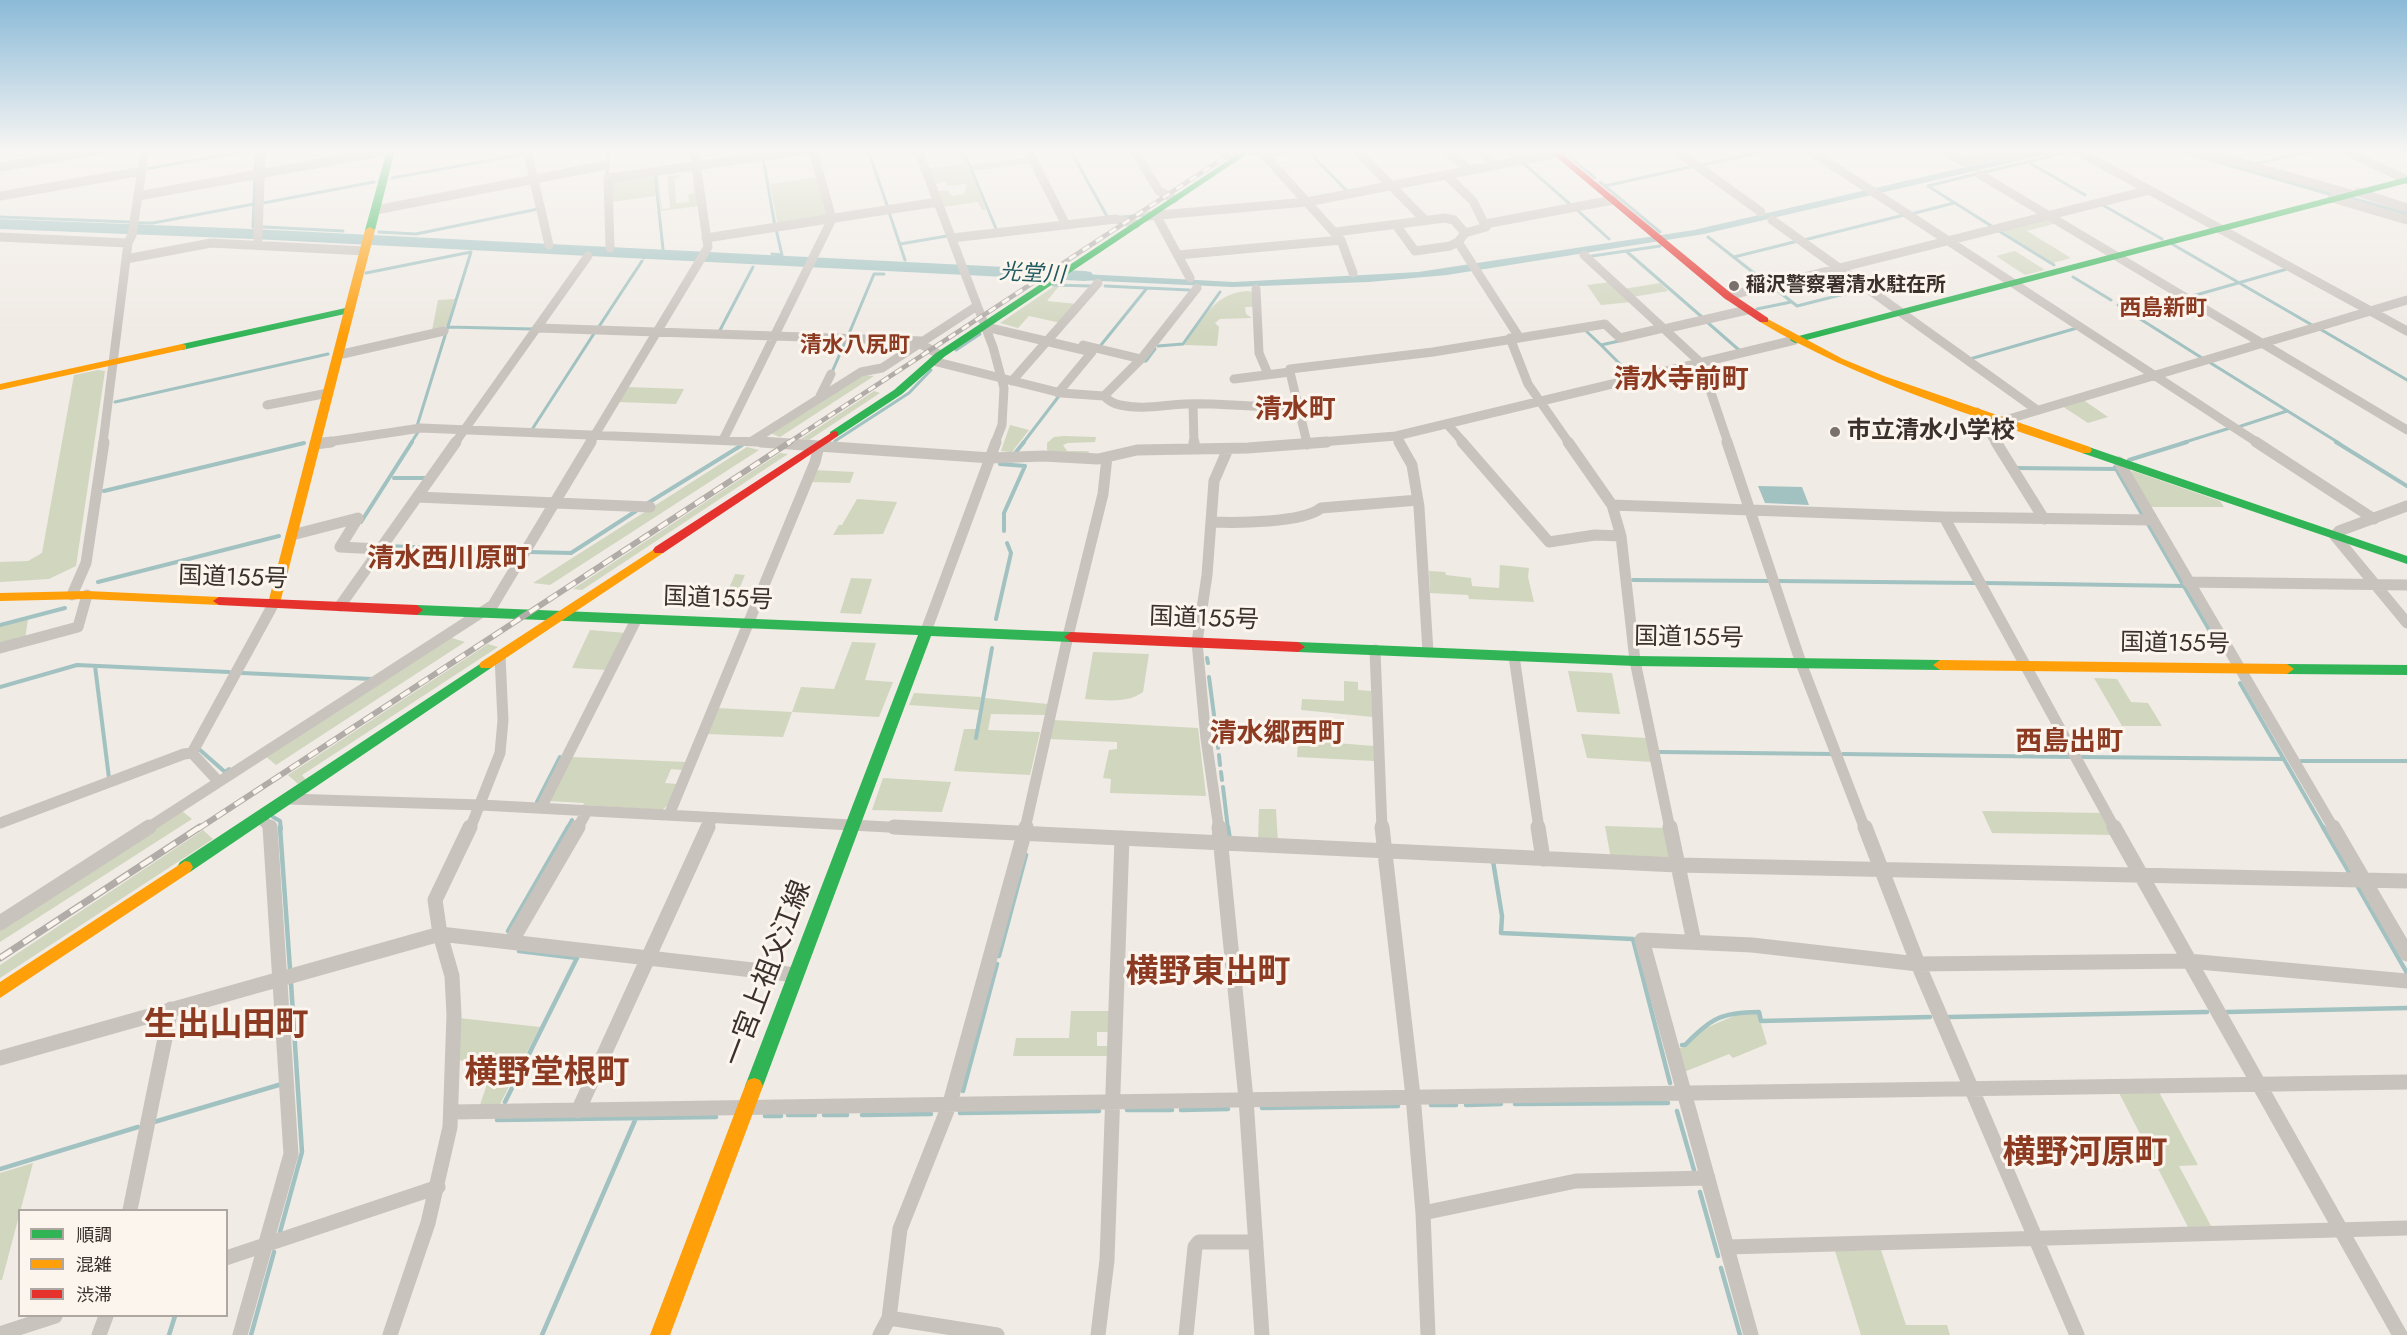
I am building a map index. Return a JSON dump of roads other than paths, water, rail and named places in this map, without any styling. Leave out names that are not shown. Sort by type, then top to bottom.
[{"type":"main road","points":[[274,603],[375,212]]},
{"type":"main road","points":[[0,991],[261,818],[557,617],[819,446],[898,392],[936,358],[1157,212]]},
{"type":"main road","points":[[1628,212],[1747,310],[1795,340],[1859,370],[2407,560]]},
{"type":"main road","points":[[1795,340],[2279,212]]},
{"type":"main road","points":[[0,387],[350,310]]},
{"type":"main road","name":"国道155号","points":[[0,597],[87,595],[478,614],[748,623],[1635,661],[2407,670]]},
{"type":"main road","name":"一宮上祖父江線","points":[[660,1335],[926,631]]},
{"type":"street","points":[[72,595],[79,585],[88,545],[115,362],[126,260],[135,212]]},
{"type":"street","points":[[258,239],[259,212]]},
{"type":"street","points":[[542,212],[549,245]]},
{"type":"street","points":[[609,212],[610,248]]},
{"type":"street","points":[[0,923],[493,605],[708,247],[702,212]]},
{"type":"street","points":[[723,440],[832,219],[830,212]]},
{"type":"street","points":[[706,238],[874,212]]},
{"type":"street","points":[[942,212],[1007,380]]},
{"type":"street","points":[[1060,212],[1066,225]]},
{"type":"street","points":[[1190,278],[1152,216],[1193,212]]},
{"type":"street","points":[[1317,212],[1341,240],[1353,273]]},
{"type":"street","points":[[1418,212],[1425,220]]},
{"type":"street","points":[[1479,212],[1485,224]]},
{"type":"street","points":[[1485,224],[1547,212]]},
{"type":"street","points":[[1904,212],[2374,519]]},
{"type":"street","points":[[2042,212],[2407,430]]},
{"type":"street","points":[[1728,296],[2063,212]]},
{"type":"street","points":[[2190,212],[2407,331]]},
{"type":"street","points":[[2381,212],[2407,220]]},
{"type":"street","points":[[1335,232],[1448,218],[1454,220],[1465,234]]},
{"type":"street","points":[[952,238],[1116,219],[1136,224]]},
{"type":"street","points":[[1772,220],[2037,410]]},
{"type":"street","points":[[1396,225],[1415,250],[1450,246],[1458,242],[1465,234],[1486,227],[1485,224]]},
{"type":"street","points":[[0,237],[132,234]]},
{"type":"street","points":[[1178,255],[1341,240]]},
{"type":"street","points":[[1458,242],[1514,338],[1528,384],[1612,505],[1621,536],[1635,661],[1694,942]]},
{"type":"street","points":[[126,260],[211,243],[367,243]]},
{"type":"street","points":[[1584,255],[1701,363],[1801,663],[1918,964],[2077,1335]]},
{"type":"street","points":[[340,606],[588,256]]},
{"type":"street","points":[[926,631],[1002,425],[1004,388],[1007,380],[1049,339],[1098,284]]},
{"type":"street","points":[[1104,396],[1141,359],[1197,288]]},
{"type":"street","points":[[1256,290],[1259,353],[1268,374]]},
{"type":"street","points":[[2002,421],[2407,300]]},
{"type":"street","points":[[752,441],[861,372],[882,368],[977,306]]},
{"type":"street","points":[[1234,379],[1290,372],[1290,369],[1433,352],[1605,324],[1620,338],[1747,310]]},
{"type":"street","points":[[986,325],[1141,359]]},
{"type":"street","points":[[539,328],[921,342],[936,358],[1058,393],[1104,396],[1109,401],[1120,405],[1161,408],[1193,404],[1279,407],[1298,404]]},
{"type":"street","points":[[338,355],[444,331]]},
{"type":"street","points":[[1049,339],[1092,352],[1058,393]]},
{"type":"street","points":[[315,444],[421,428],[752,441],[991,458],[1043,456],[1098,459],[1137,450],[1228,449],[1396,436],[1795,340]]},
{"type":"street","points":[[1290,372],[1307,444]]},
{"type":"street","points":[[820,397],[831,374]]},
{"type":"street","points":[[267,405],[328,393]]},
{"type":"street","points":[[1193,404],[1194,449]]},
{"type":"street","points":[[1977,412],[2044,519]]},
{"type":"street","points":[[1447,424],[1550,542],[1595,535],[1621,536]]},
{"type":"street","points":[[1396,436],[1412,465],[1418,500],[1428,652]]},
{"type":"street","points":[[669,815],[815,462],[819,446]]},
{"type":"street","points":[[1228,449],[1214,481],[1207,575],[1197,642],[1206,739],[1221,843],[1246,1099],[1262,1335]]},
{"type":"street","points":[[880,1335],[889,1318],[900,1230],[950,1104],[1024,834],[1068,636],[1103,494],[1107,457]]},
{"type":"street","points":[[2119,462],[2407,954]]},
{"type":"street","points":[[417,497],[650,507]]},
{"type":"street","points":[[1211,522],[1239,523],[1280,519],[1313,514],[1321,508],[1418,500]]},
{"type":"street","points":[[1612,505],[1944,517],[2152,520]]},
{"type":"street","points":[[2407,506],[2339,531],[2335,536],[2407,623]]},
{"type":"street","points":[[1944,517],[2188,961],[2400,1335]]},
{"type":"street","points":[[292,535],[358,518],[340,547],[380,549]]},
{"type":"street","points":[[2188,582],[2407,585]]},
{"type":"street","points":[[0,648],[78,627],[87,595]]},
{"type":"street","points":[[0,823],[192,753],[274,603]]},
{"type":"street","points":[[541,808],[636,620]]},
{"type":"street","points":[[1375,650],[1383,851],[1413,1096],[1423,1213],[1428,1335]]},
{"type":"street","points":[[390,1335],[410,1282],[438,1188],[453,1112],[452,976],[440,934],[435,900],[481,805],[500,753],[503,720],[500,656]]},
{"type":"street","points":[[1514,656],[1543,859]]},
{"type":"street","points":[[192,753],[218,781]]},
{"type":"street","points":[[289,799],[481,805],[1677,865],[2142,877],[2407,881]]},
{"type":"street","points":[[511,942],[587,811]]},
{"type":"street","points":[[240,1335],[291,1154],[272,828],[261,818]]},
{"type":"street","points":[[578,1110],[712,818]]},
{"type":"street","points":[[1098,1335],[1107,1260],[1115,1101],[1122,838]]},
{"type":"street","points":[[0,1058],[440,934],[796,975]]},
{"type":"street","points":[[1751,1335],[1642,940],[1752,945],[1918,964],[2188,961],[2407,981]]},
{"type":"street","points":[[130,1209],[171,1010]]},
{"type":"street","points":[[453,1112],[2407,1082]]},
{"type":"street","points":[[1423,1213],[1576,1181],[1708,1178]]},
{"type":"street","points":[[228,1257],[438,1188]]},
{"type":"street","points":[[1727,1247],[2407,1228]]},
{"type":"street","points":[[1186,1335],[1195,1247],[1199,1242],[1256,1242]]},
{"type":"street","points":[[0,1334],[52,1317]]},
{"type":"street","points":[[99,1335],[106,1317]]},
{"type":"street","points":[[889,1318],[997,1335]]},
{"type":"water","points":[[1770,212],[1797,212],[1704,234],[1447,275],[1369,282],[1232,287],[1056,279],[1064,273],[1234,282],[1418,272],[1694,230]]},
{"type":"water","points":[[2387,212],[2407,212],[2407,218]]},
{"type":"water","points":[[1758,486],[1802,487],[1809,505],[1765,503]]},
{"type":"waterway","points":[[137,223],[153,223],[210,212]]},
{"type":"waterway","points":[[253,227],[254,212]]},
{"type":"waterway","points":[[379,232],[416,234],[522,212]]},
{"type":"waterway","points":[[659,212],[663,249]]},
{"type":"waterway","points":[[773,212],[775,226]]},
{"type":"waterway","points":[[889,212],[905,260]]},
{"type":"waterway","points":[[989,212],[997,231]]},
{"type":"waterway","points":[[1105,212],[1108,218]]},
{"type":"waterway","points":[[1580,212],[1609,239]]},
{"type":"waterway","points":[[1636,212],[1660,232]]},
{"type":"waterway","points":[[1911,214],[1918,212]]},
{"type":"waterway","points":[[1970,212],[1993,227]]},
{"type":"waterway","points":[[2115,212],[2162,239]]},
{"type":"waterway","points":[[1122,217],[1144,215]]},
{"type":"waterway","points":[[1804,240],[1904,215]]},
{"type":"waterway","points":[[0,217],[130,222]]},
{"type":"waterway","name":"光堂川","points":[[0,224],[253,234],[1085,276]]},
{"type":"waterway","points":[[264,227],[343,231]]},
{"type":"waterway","points":[[772,254],[782,255],[776,229]]},
{"type":"waterway","points":[[1999,231],[2054,265]]},
{"type":"waterway","points":[[900,244],[947,236]]},
{"type":"waterway","points":[[1708,237],[1768,284]]},
{"type":"waterway","points":[[1734,257],[1798,241]]},
{"type":"waterway","points":[[2172,244],[2239,283]]},
{"type":"waterway","name":"光堂川","points":[[554,246],[555,250]]},
{"type":"waterway","points":[[1626,251],[1660,246]]},
{"type":"waterway","points":[[1592,256],[1626,251]]},
{"type":"waterway","points":[[1626,251],[1702,317]]},
{"type":"waterway","points":[[366,273],[471,252],[417,426]]},
{"type":"waterway","name":"光堂川","points":[[770,262],[771,258]]},
{"type":"waterway","points":[[598,328],[642,261]]},
{"type":"waterway","points":[[719,332],[753,267]]},
{"type":"waterway","points":[[2239,283],[2287,269]]},
{"type":"waterway","points":[[848,336],[874,274],[884,274]]},
{"type":"waterway","points":[[2073,277],[2111,300]]},
{"type":"waterway","points":[[2189,297],[2239,283]]},
{"type":"waterway","points":[[2239,283],[2312,325]]},
{"type":"waterway","points":[[1053,285],[1091,286]]},
{"type":"waterway","points":[[1105,286],[1146,288]]},
{"type":"waterway","points":[[1773,287],[1797,306],[1864,289]]},
{"type":"waterway","points":[[1101,345],[1147,288],[1189,290]]},
{"type":"waterway","points":[[1158,346],[1183,344],[1220,292]]},
{"type":"waterway","points":[[2131,313],[2182,299]]},
{"type":"waterway","points":[[1757,309],[1791,302]]},
{"type":"waterway","points":[[2118,305],[2202,358]]},
{"type":"waterway","points":[[1707,322],[1739,350]]},
{"type":"waterway","points":[[448,327],[533,329]]},
{"type":"waterway","points":[[1970,359],[2077,328]]},
{"type":"waterway","points":[[2320,329],[2407,380]]},
{"type":"waterway","points":[[1585,330],[1601,345]]},
{"type":"waterway","points":[[531,431],[595,332]]},
{"type":"waterway","points":[[956,350],[980,334]]},
{"type":"waterway","points":[[832,372],[846,340]]},
{"type":"waterway","points":[[1601,345],[1619,341]]},
{"type":"waterway","points":[[1601,345],[1630,374]]},
{"type":"waterway","points":[[1143,361],[1146,361],[1155,349]]},
{"type":"waterway","points":[[115,402],[328,354]]},
{"type":"waterway","points":[[2209,362],[2339,443]]},
{"type":"waterway","points":[[835,441],[909,393],[931,370]]},
{"type":"waterway","points":[[1023,443],[1059,396]]},
{"type":"waterway","points":[[2238,427],[2287,411]]},
{"type":"waterway","points":[[2182,443],[2230,428]]},
{"type":"waterway","points":[[411,443],[418,432]]},
{"type":"waterway","points":[[361,522],[412,442]]},
{"type":"waterway","points":[[1016,452],[1024,442]]},
{"type":"waterway","points":[[2129,460],[2187,442]]},
{"type":"waterway","points":[[2336,442],[2407,486]]},
{"type":"waterway","points":[[104,491],[304,443]]},
{"type":"waterway","points":[[648,503],[742,445]]},
{"type":"waterway","points":[[1000,464],[1025,466],[1004,513],[1004,531]]},
{"type":"waterway","points":[[2115,467],[2143,516]]},
{"type":"waterway","points":[[2016,468],[2116,469]]},
{"type":"waterway","points":[[394,478],[426,478]]},
{"type":"waterway","points":[[529,552],[571,553],[636,511]]},
{"type":"waterway","points":[[2148,524],[2184,586]]},
{"type":"waterway","points":[[98,582],[279,536]]},
{"type":"waterway","points":[[996,619],[1011,553],[1007,543]]},
{"type":"waterway","points":[[386,546],[520,551],[519,553]]},
{"type":"waterway","points":[[1633,580],[1768,581]]},
{"type":"waterway","points":[[1778,581],[1976,583]]},
{"type":"waterway","points":[[1985,583],[2184,586]]},
{"type":"waterway","points":[[2184,586],[2222,652]]},
{"type":"waterway","points":[[0,625],[65,608]]},
{"type":"waterway","points":[[976,738],[992,648]]},
{"type":"waterway","points":[[1207,658],[1208,663]]},
{"type":"waterway","points":[[0,687],[77,665],[229,672]]},
{"type":"waterway","points":[[95,666],[109,778]]},
{"type":"waterway","points":[[242,673],[372,679]]},
{"type":"waterway","points":[[1209,677],[1214,715]]},
{"type":"waterway","points":[[2240,683],[2284,759]]},
{"type":"waterway","points":[[1215,721],[1218,742]]},
{"type":"waterway","points":[[200,750],[225,772],[229,769]]},
{"type":"waterway","points":[[1660,752],[1832,754]]},
{"type":"waterway","points":[[1843,754],[2072,757]]},
{"type":"waterway","points":[[1219,755],[1220,765]]},
{"type":"waterway","points":[[537,802],[560,757]]},
{"type":"waterway","points":[[2082,757],[2284,759]]},
{"type":"waterway","points":[[2284,759],[2324,829]]},
{"type":"waterway","points":[[2301,761],[2407,761]]},
{"type":"waterway","points":[[1221,772],[1222,780]]},
{"type":"waterway","points":[[1223,787],[1228,829]]},
{"type":"waterway","points":[[273,817],[280,821],[281,829]]},
{"type":"waterway","points":[[567,829],[572,820]]},
{"type":"waterway","points":[[280,827],[290,969]]},
{"type":"waterway","points":[[508,931],[568,827]]},
{"type":"waterway","points":[[1228,827],[1230,840]]},
{"type":"waterway","points":[[2323,827],[2349,872]]},
{"type":"waterway","points":[[999,956],[1026,855]]},
{"type":"waterway","points":[[1493,861],[1502,916],[1501,933],[1633,939],[1670,1083]]},
{"type":"waterway","points":[[2358,887],[2407,973]]},
{"type":"waterway","points":[[505,1102],[577,958],[519,951]]},
{"type":"waterway","points":[[963,1091],[997,964]]},
{"type":"waterway","points":[[280,1232],[302,1152],[291,983]]},
{"type":"waterway","points":[[2227,1012],[2407,1008]]},
{"type":"waterway","points":[[1682,1045],[1685,1045],[1709,1023],[1725,1016],[1746,1012],[1759,1012],[1761,1021],[1930,1017]]},
{"type":"waterway","points":[[1949,1017],[2207,1012]]},
{"type":"waterway","points":[[154,1122],[282,1084]]},
{"type":"waterway","points":[[1515,1104],[1668,1103]]},
{"type":"waterway","points":[[1466,1105],[1501,1104]]},
{"type":"waterway","points":[[1431,1105],[1456,1105]]},
{"type":"waterway","points":[[1262,1108],[1398,1106]]},
{"type":"waterway","points":[[1181,1110],[1228,1109]]},
{"type":"waterway","points":[[1127,1110],[1172,1110]]},
{"type":"waterway","points":[[960,1113],[1099,1111]]},
{"type":"waterway","points":[[1677,1111],[1694,1170]]},
{"type":"waterway","points":[[862,1115],[931,1114]]},
{"type":"waterway","points":[[788,1115],[815,1115]]},
{"type":"waterway","points":[[824,1115],[847,1115]]},
{"type":"waterway","points":[[765,1116],[781,1116]]},
{"type":"waterway","points":[[636,1118],[716,1117]]},
{"type":"waterway","points":[[497,1120],[636,1118]]},
{"type":"waterway","points":[[542,1335],[636,1118]]},
{"type":"waterway","points":[[0,1169],[138,1127]]},
{"type":"waterway","points":[[1700,1192],[1718,1256]]},
{"type":"waterway","points":[[251,1335],[274,1252]]},
{"type":"waterway","points":[[1721,1268],[1740,1335]]},
{"type":"waterway","points":[[169,1335],[175,1317]]},
{"type":"railway","points":[[788,443],[1141,212]]},
{"type":"railway","points":[[198,829],[790,442]]},
{"type":"railway","points":[[0,958],[200,827]]},
{"type":"place","name":"稲沢警察署清水駐在所","points":[[1734,286]]},
{"type":"place","name":"市立清水小学校","points":[[1835,432]]},
{"type":"district","name":"西島新町","points":[[2163,310]]},
{"type":"district","name":"清水八尻町","points":[[855,347]]},
{"type":"district","name":"清水寺前町","points":[[1681,381]]},
{"type":"district","name":"清水町","points":[[1295,411]]},
{"type":"district","name":"清水西川原町","points":[[448,560]]},
{"type":"district","name":"清水郷西町","points":[[1277,735]]},
{"type":"district","name":"西島出町","points":[[2069,743]]},
{"type":"district","name":"横野東出町","points":[[1208,974]]},
{"type":"district","name":"生出山田町","points":[[226,1027]]},
{"type":"district","name":"横野堂根町","points":[[547,1075]]},
{"type":"district","name":"横野河原町","points":[[2085,1155]]}]
